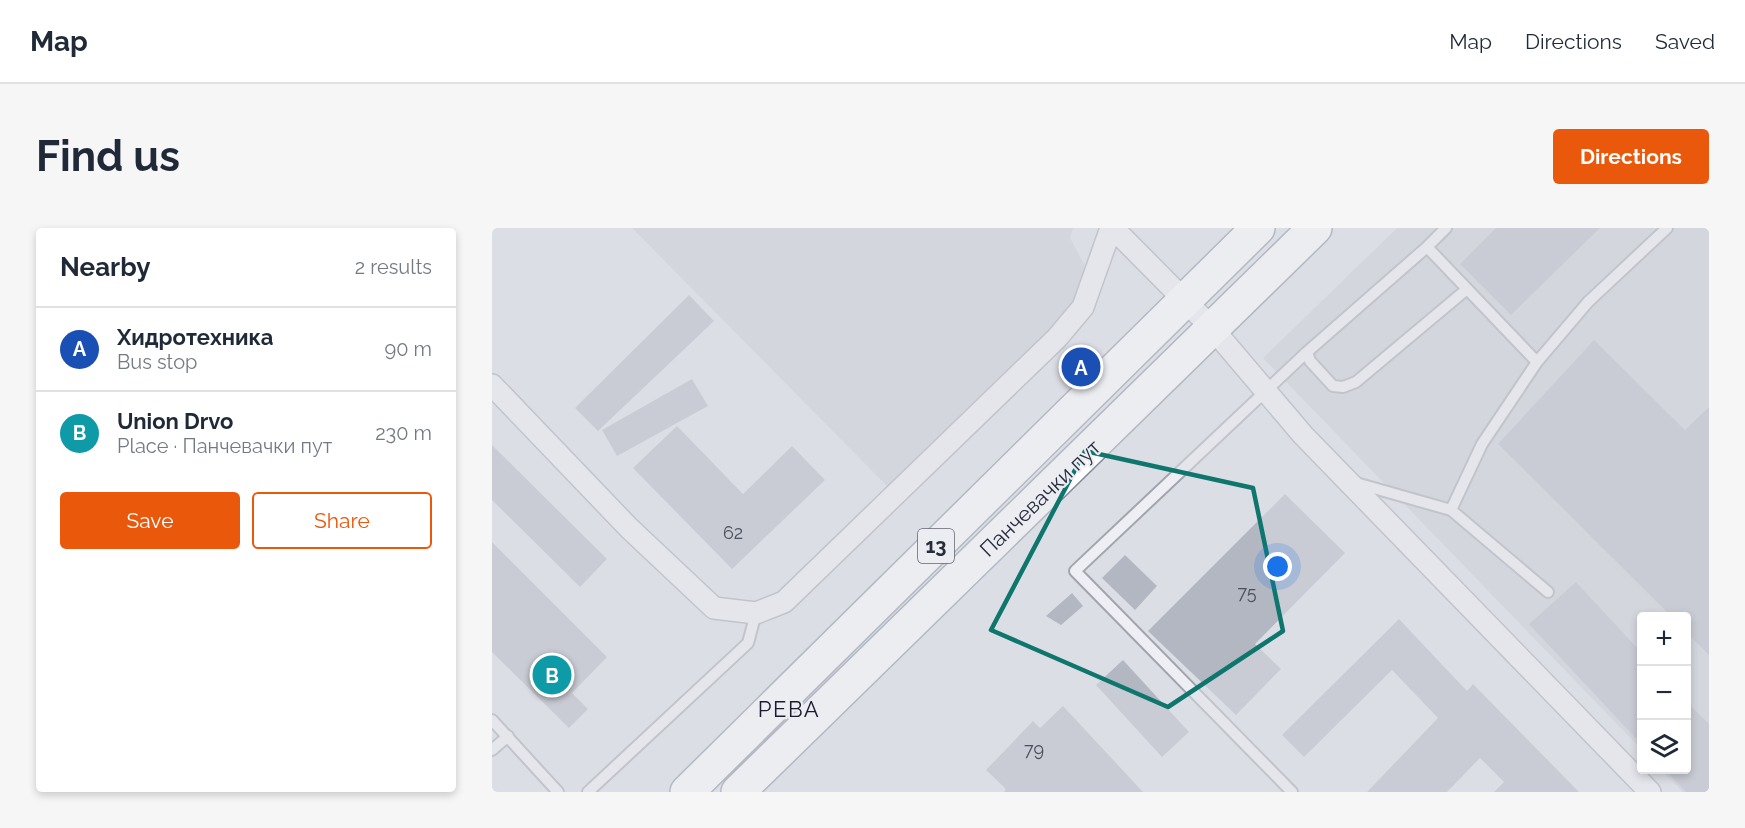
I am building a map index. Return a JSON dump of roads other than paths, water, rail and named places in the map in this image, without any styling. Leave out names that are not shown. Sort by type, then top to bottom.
[{"type":"highway","name":"Панчевачки пут","points":[[687,792],[1258,228]]},
{"type":"highway","name":"Панчевачки пут","points":[[738,792],[1315,228]]},
{"type":"street","points":[[492,385],[629,528],[714,608],[756,613],[784,602],[1057,338],[1083,307],[1112,228],[1213,329],[1347,480],[1650,792]]},
{"type":"lane","points":[[1292,792],[1075,571],[1265,390],[1446,228]]},
{"type":"lane","points":[[1451,510],[1482,444],[1537,362],[1588,302],[1667,228]]},
{"type":"lane","points":[[1427,247],[1537,362]]},
{"type":"lane","points":[[1307,352],[1310,361],[1333,386],[1343,387],[1356,382],[1467,289]]},
{"type":"lane","points":[[1347,480],[1451,510],[1548,592]]},
{"type":"lane","points":[[588,792],[747,643],[756,613]]},
{"type":"lane","points":[[492,720],[558,792]]},
{"type":"lane","points":[[492,750],[508,736]]},
{"type":"place","name":"Хидротехника","points":[[1081,367]]},
{"type":"place","name":"Union Drvo","points":[[552,675]]},
{"type":"district","name":"РЕВА","points":[[789,709]]}]
